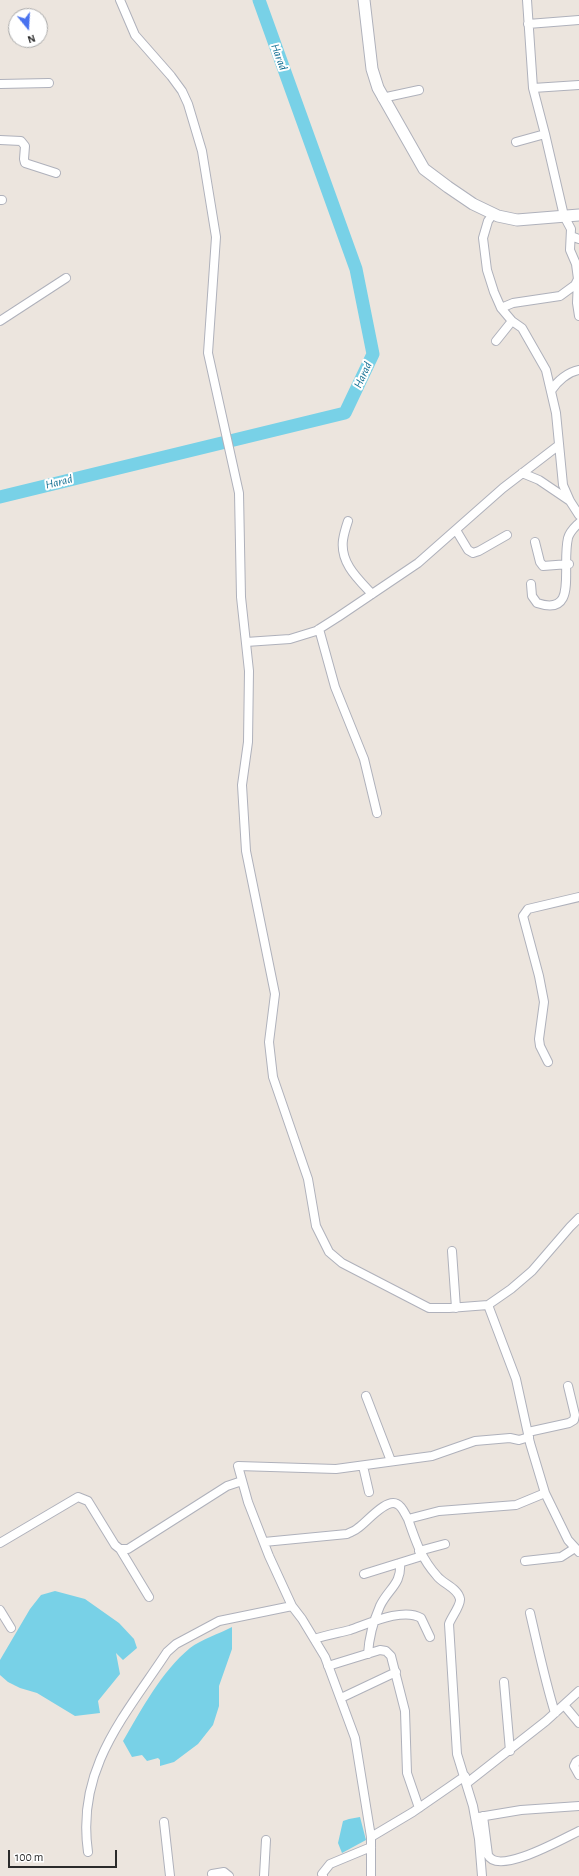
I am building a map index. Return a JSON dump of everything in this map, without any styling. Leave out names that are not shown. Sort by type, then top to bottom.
[{"type":"street","points":[[120,0],[135,35],[171,76],[182,91],[188,104],[202,151],[216,237],[208,353],[239,493],[241,597],[249,671],[248,742],[242,785],[246,851],[274,994],[269,1042],[273,1077],[308,1179],[316,1226],[329,1252],[342,1263],[429,1308],[456,1308],[488,1305],[511,1289],[532,1271],[579,1218]]},
{"type":"street","points":[[364,0],[372,69],[382,98],[424,169],[473,204],[493,214],[517,220],[579,215]]},
{"type":"street","points":[[501,308],[514,303],[560,296],[575,285],[577,276],[570,250],[571,229],[564,216],[533,88],[527,0]]},
{"type":"street","points":[[528,24],[579,20]]},
{"type":"street","points":[[0,84],[49,83]]},
{"type":"street","points":[[533,88],[579,84]]},
{"type":"street","points":[[382,98],[419,90]]},
{"type":"street","points":[[516,142],[545,134]]},
{"type":"street","points":[[0,140],[21,141],[25,146],[25,163],[56,173]]},
{"type":"street","points":[[493,214],[488,221],[483,238],[487,270],[501,308],[512,321],[522,328],[546,370],[556,413],[562,478],[570,501],[579,515]]},
{"type":"street","points":[[571,236],[579,239]]},
{"type":"street","points":[[579,254],[577,276],[577,303],[579,316]]},
{"type":"street","points":[[0,321],[66,278]]},
{"type":"street","points":[[496,341],[512,321]]},
{"type":"street","points":[[551,391],[556,384],[566,376],[579,370]]},
{"type":"street","points":[[246,642],[290,639],[319,629],[418,563],[522,473],[559,445]]},
{"type":"street","points":[[522,473],[539,480],[570,501]]},
{"type":"street","points":[[348,521],[343,540],[344,554],[347,564],[352,573],[372,594]]},
{"type":"street","points":[[531,584],[532,596],[537,603],[549,606],[568,603],[572,597],[573,591],[569,564],[568,537],[570,532],[579,523]]},
{"type":"street","points":[[456,530],[468,550],[473,553],[507,535]]},
{"type":"street","points":[[535,542],[540,562],[543,566],[569,564]]},
{"type":"street","points":[[319,629],[335,688],[364,759],[377,813]]},
{"type":"street","points":[[548,1062],[540,1046],[539,1039],[544,1002],[539,976],[523,916],[528,910],[579,897]]},
{"type":"street","points":[[452,1251],[456,1308]]},
{"type":"street","points":[[488,1305],[516,1379],[528,1435],[545,1493],[568,1540],[577,1550],[561,1557],[525,1561]]},
{"type":"street","points":[[371,1876],[371,1837],[355,1738],[328,1666],[302,1619],[292,1606],[264,1542],[248,1502],[238,1466],[336,1469],[432,1456],[475,1441],[510,1438],[519,1440],[528,1435],[569,1423],[574,1420],[575,1415],[568,1386]]},
{"type":"street","points":[[366,1396],[391,1461]]},
{"type":"street","points":[[363,1466],[369,1492]]},
{"type":"street","points":[[120,1549],[138,1544],[227,1486],[242,1481]]},
{"type":"street","points":[[408,1519],[439,1512],[516,1505],[545,1493]]},
{"type":"street","points":[[0,1543],[78,1497],[88,1501],[109,1538],[120,1549],[149,1597]]},
{"type":"street","points":[[264,1542],[347,1534],[356,1530],[382,1507],[392,1503],[396,1503],[400,1506],[408,1519],[421,1554],[438,1578],[458,1594],[460,1599],[460,1603],[452,1615],[449,1624],[457,1754],[479,1817],[490,1859],[494,1862],[503,1862],[522,1858],[579,1831]]},
{"type":"street","points":[[364,1574],[400,1563],[445,1544]]},
{"type":"street","points":[[368,1654],[369,1640],[375,1620],[381,1605],[398,1581],[401,1573],[400,1563]]},
{"type":"street","points":[[88,1852],[84,1830],[89,1788],[96,1767],[104,1748],[167,1652],[176,1644],[219,1621],[292,1606]]},
{"type":"street","points":[[0,1610],[10,1628]]},
{"type":"street","points":[[530,1613],[541,1654],[544,1677],[555,1714]]},
{"type":"street","points":[[314,1639],[360,1627],[375,1620],[410,1614],[417,1615],[424,1624],[430,1638]]},
{"type":"street","points":[[328,1666],[380,1650],[386,1650],[391,1656],[405,1711],[408,1773],[419,1808]]},
{"type":"street","points":[[341,1698],[396,1672]]},
{"type":"street","points":[[504,1682],[510,1751]]},
{"type":"street","points":[[371,1837],[466,1780],[510,1751],[555,1714],[579,1691]]},
{"type":"street","points":[[564,1705],[579,1723]]},
{"type":"street","points":[[579,1760],[574,1766],[579,1775]]},
{"type":"street","points":[[479,1817],[521,1810],[579,1806]]},
{"type":"street","points":[[479,1817],[482,1876]]},
{"type":"street","points":[[164,1822],[170,1876]]},
{"type":"street","points":[[264,1876],[266,1840]]},
{"type":"street","points":[[323,1876],[322,1874],[330,1864],[371,1847]]},
{"type":"street","points":[[212,1874],[224,1872],[229,1876]]},
{"type":"water","points":[[55,1591],[85,1599],[119,1623],[134,1639],[137,1648],[123,1660],[116,1653],[120,1674],[98,1701],[100,1713],[75,1716],[37,1693],[20,1688],[8,1682],[0,1675],[0,1660],[30,1609],[41,1595]]},
{"type":"water","points":[[232,1627],[232,1649],[219,1686],[219,1706],[213,1725],[198,1744],[174,1762],[160,1766],[160,1760],[158,1758],[147,1761],[142,1755],[132,1757],[123,1741],[145,1704],[170,1668],[190,1648]]},
{"type":"water","points":[[360,1817],[366,1840],[342,1853],[338,1843],[343,1821]]},
{"type":"waterway","name":"Harad","points":[[0,497],[345,413],[373,354],[356,269],[259,0]]}]
